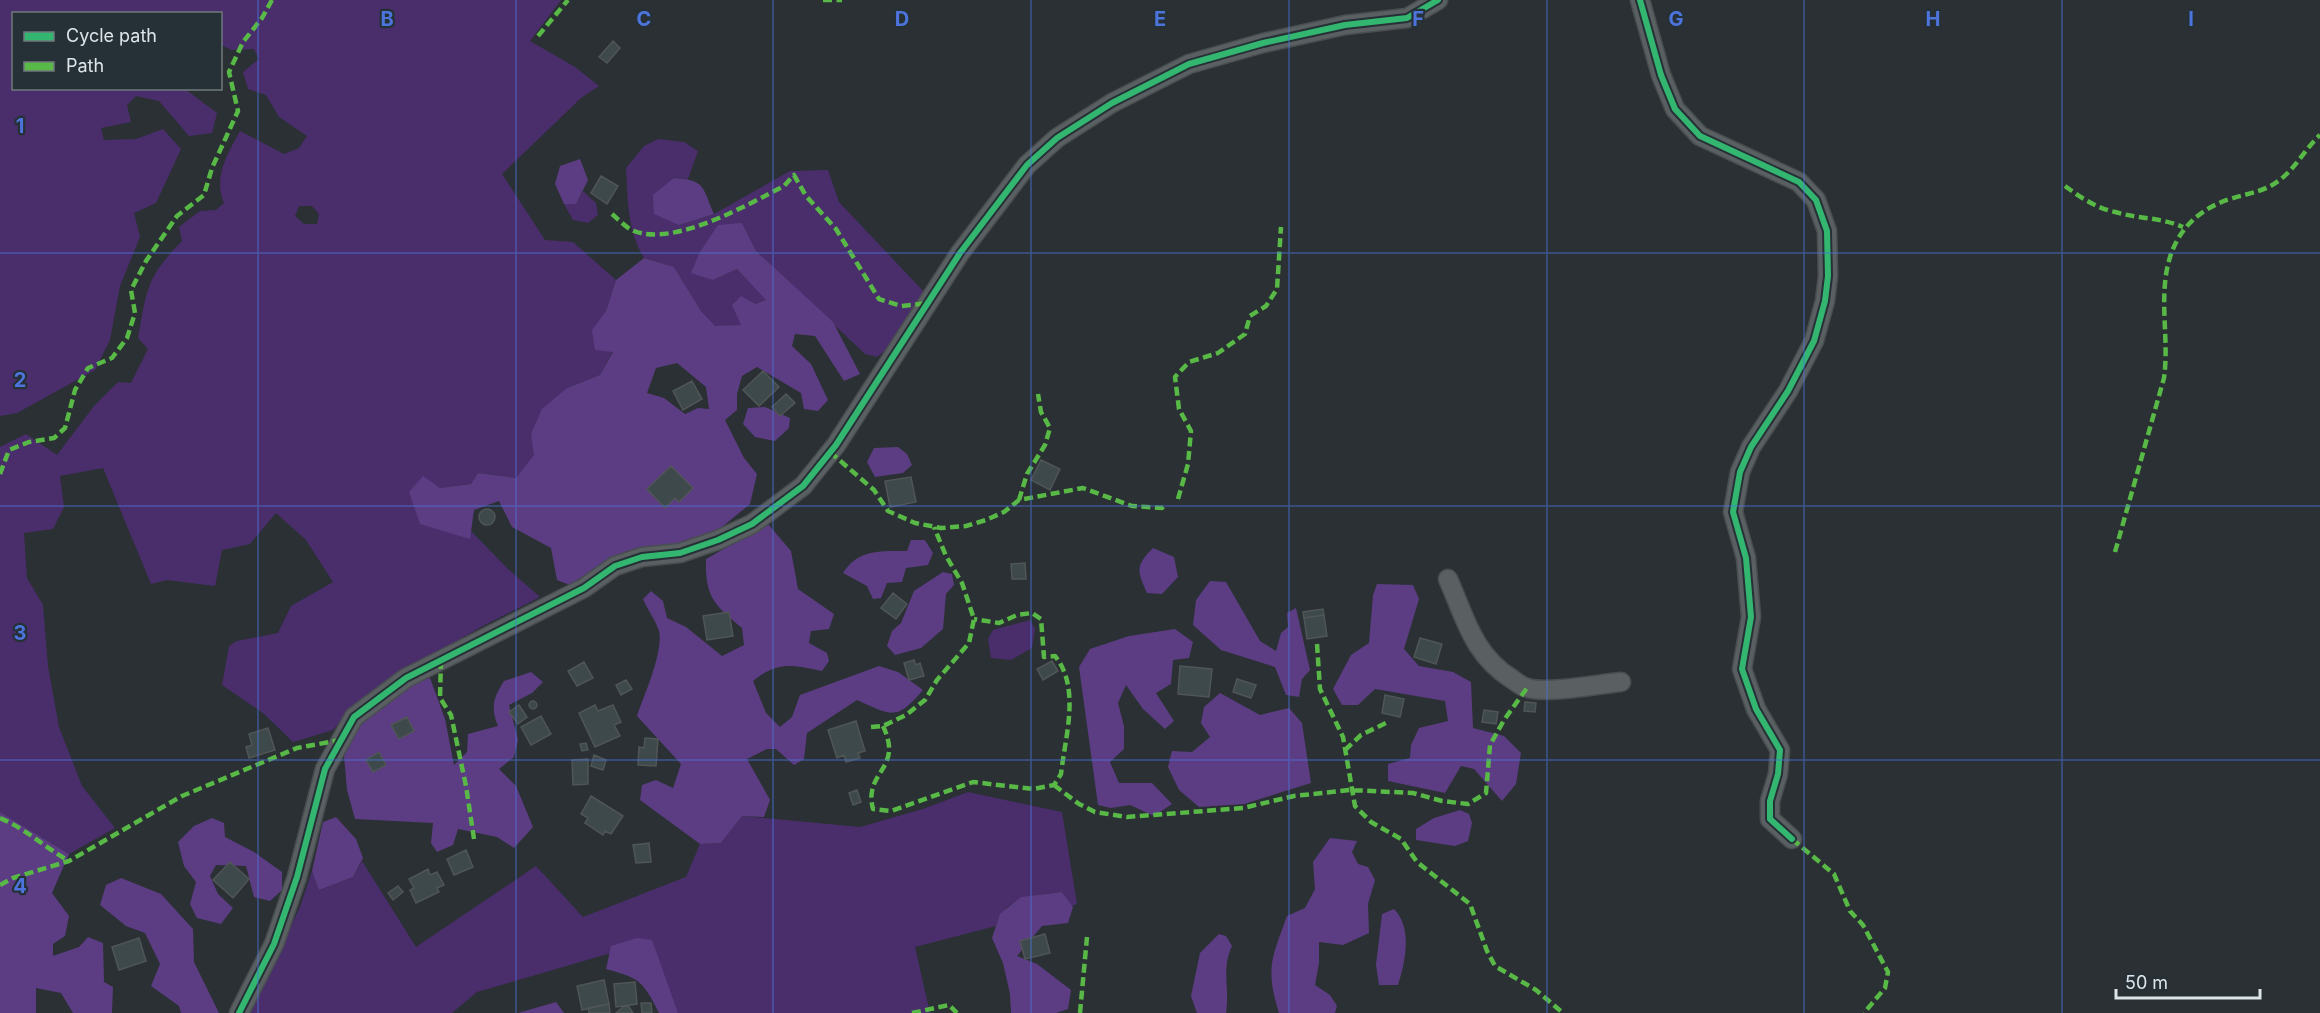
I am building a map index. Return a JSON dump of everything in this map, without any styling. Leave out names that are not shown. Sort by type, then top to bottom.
[{"type":"street","points":[[239,1013],[274,944],[297,877],[325,769],[354,717],[406,678],[584,588],[615,566],[642,557],[680,552],[718,540],[752,524],[803,486],[836,445],[960,253],[1027,165],[1057,138],[1112,103],[1189,64],[1263,43],[1346,26],[1407,18],[1438,0]]},
{"type":"street","points":[[1640,0],[1660,75],[1675,109],[1700,136],[1800,182],[1816,200],[1827,231],[1828,276],[1825,301],[1814,341],[1788,391],[1752,447],[1740,472],[1733,512],[1746,558],[1751,617],[1742,669],[1756,709],[1780,750],[1778,774],[1770,801],[1770,819],[1792,839]]},
{"type":"street","points":[[1448,579],[1468,632],[1481,653],[1506,675],[1527,688],[1558,688],[1621,682]]},
{"type":"shaded area","points":[[0,0],[561,0],[530,41],[575,67],[599,86],[581,98],[502,174],[545,240],[573,242],[616,280],[606,311],[592,331],[613,351],[600,375],[567,388],[531,434],[535,455],[516,478],[478,473],[471,484],[440,488],[469,539],[470,530],[507,568],[540,597],[481,627],[393,678],[352,708],[333,730],[293,742],[263,713],[222,685],[229,646],[237,641],[278,633],[291,606],[333,582],[306,540],[276,513],[250,544],[222,550],[215,586],[167,580],[151,584],[103,468],[60,476],[64,507],[53,529],[24,533],[27,578],[43,605],[48,666],[59,727],[82,786],[115,828],[69,854],[0,812],[0,447],[26,434],[57,455],[94,406],[118,382],[131,383],[148,349],[138,338],[150,285],[161,265],[182,241],[179,227],[200,211],[216,210],[224,203],[220,184],[223,166],[240,131],[284,154],[299,148],[307,136],[279,117],[266,95],[248,89],[243,72],[259,59],[254,49],[232,50],[222,45],[222,12],[12,12],[12,90],[186,90],[217,113],[212,133],[189,136],[159,101],[136,96],[127,105],[131,122],[101,128],[104,140],[136,139],[163,129],[181,149],[156,203],[134,213],[140,237],[120,286],[110,340],[95,370],[17,413],[0,416]],"holes":[[[299,206],[312,206],[319,214],[317,224],[304,224],[295,216]]]},
{"type":"shaded area","points":[[658,139],[684,142],[698,151],[688,179],[673,178],[679,225],[714,214],[790,171],[828,170],[839,202],[924,292],[885,351],[877,357],[865,354],[756,251],[742,223],[713,280],[737,269],[767,300],[755,304],[741,325],[715,327],[701,311],[674,267],[644,258],[634,236],[629,214],[626,168],[644,146]]},
{"type":"shaded area","points":[[580,159],[588,180],[576,204],[564,204],[555,184],[560,166]]},
{"type":"shaded area","points":[[674,178],[698,183],[705,191],[714,214],[679,225],[654,214],[653,195]]},
{"type":"shaded area","points":[[583,191],[596,203],[598,215],[588,223],[573,220],[564,204],[576,204]]},
{"type":"shaded area","points":[[742,223],[756,251],[833,322],[860,374],[844,381],[815,336],[795,334],[792,346],[811,364],[828,400],[818,411],[804,409],[801,393],[757,367],[742,376],[737,394],[737,410],[725,420],[744,458],[757,474],[750,504],[711,536],[603,563],[570,585],[557,580],[551,548],[512,527],[499,501],[474,510],[470,539],[420,524],[409,492],[423,476],[440,488],[471,484],[478,473],[516,478],[534,455],[531,434],[542,409],[567,388],[600,375],[613,352],[595,350],[592,330],[606,311],[616,280],[644,258],[674,267],[701,311],[715,326],[741,325],[732,305],[741,296],[755,304],[766,300],[737,269],[713,280],[691,273],[700,252],[718,225]],"holes":[[[677,363],[706,387],[709,409],[698,408],[685,414],[664,398],[647,393],[656,368]]]},
{"type":"shaded area","points":[[765,407],[790,418],[789,428],[775,441],[755,437],[743,424],[748,408]]},
{"type":"shaded area","points":[[898,447],[907,454],[912,465],[903,473],[875,477],[867,462],[874,448]]},
{"type":"shaded area","points":[[768,524],[791,551],[798,589],[834,614],[829,629],[811,631],[809,643],[827,653],[829,661],[822,671],[794,666],[778,667],[753,681],[766,713],[780,727],[792,717],[800,695],[879,666],[898,672],[923,690],[906,707],[893,713],[879,710],[857,700],[807,733],[804,759],[794,765],[776,749],[767,749],[747,759],[770,800],[764,817],[742,816],[721,843],[700,844],[640,800],[642,785],[656,780],[673,788],[681,764],[637,716],[657,659],[660,636],[643,599],[651,591],[663,601],[667,618],[686,627],[722,656],[744,645],[742,628],[724,613],[713,599],[707,583],[706,559]]},
{"type":"shaded area","points":[[911,540],[925,540],[933,553],[928,565],[906,568],[902,582],[887,583],[881,598],[873,599],[867,586],[843,573],[849,565],[863,555],[907,551]]},
{"type":"shaded area","points":[[1153,548],[1174,557],[1178,577],[1162,594],[1147,593],[1140,574],[1143,560]]},
{"type":"shaded area","points":[[943,572],[952,574],[954,585],[946,594],[943,629],[921,648],[895,655],[887,646],[892,631],[901,623],[914,591]]},
{"type":"shaded area","points":[[1210,581],[1226,582],[1260,641],[1276,651],[1281,633],[1288,627],[1287,613],[1296,608],[1310,670],[1302,679],[1299,697],[1286,695],[1275,667],[1221,650],[1193,625],[1196,600]]},
{"type":"shaded area","points":[[1377,584],[1413,585],[1419,599],[1404,649],[1419,666],[1453,672],[1471,682],[1473,728],[1504,736],[1521,753],[1516,784],[1502,801],[1474,769],[1461,766],[1445,793],[1388,781],[1388,764],[1410,758],[1411,745],[1419,728],[1448,721],[1445,701],[1375,689],[1358,705],[1342,705],[1333,689],[1351,655],[1369,643],[1373,595]]},
{"type":"shaded area","points":[[1030,620],[1035,629],[1032,648],[1011,660],[991,658],[988,639],[993,630]]},
{"type":"shaded area","points":[[1175,629],[1193,642],[1189,658],[1173,660],[1171,684],[1156,693],[1174,721],[1165,729],[1143,709],[1126,685],[1118,703],[1124,726],[1124,749],[1110,762],[1119,783],[1152,783],[1172,804],[1154,816],[1130,805],[1111,808],[1098,805],[1079,667],[1090,649],[1129,636]]},
{"type":"shaded area","points":[[531,672],[543,682],[532,693],[509,705],[518,740],[514,757],[499,769],[516,786],[533,827],[514,848],[497,837],[458,829],[453,845],[437,852],[431,843],[433,823],[355,819],[347,790],[344,756],[363,719],[393,700],[410,683],[430,678],[445,719],[454,765],[467,752],[468,734],[498,726],[494,713],[494,702],[504,681]]},
{"type":"shaded area","points":[[1220,693],[1260,715],[1289,708],[1302,723],[1311,783],[1244,804],[1199,807],[1179,790],[1168,767],[1172,751],[1192,752],[1210,737],[1201,723],[1204,707]]},
{"type":"shaded area","points":[[968,792],[1062,812],[1077,904],[1072,906],[1062,892],[1032,896],[1006,908],[996,926],[915,947],[930,1013],[677,1013],[642,944],[477,992],[452,1013],[250,1013],[300,907],[312,871],[319,890],[353,877],[362,861],[416,947],[536,866],[583,917],[686,877],[700,844],[721,843],[742,816],[860,827],[923,809]]},
{"type":"shaded area","points":[[1460,810],[1469,814],[1472,823],[1468,841],[1455,846],[1416,840],[1416,829],[1434,818]]},
{"type":"shaded area","points":[[0,812],[69,854],[52,893],[69,916],[65,936],[53,944],[53,956],[79,947],[88,937],[103,943],[104,982],[113,987],[112,1013],[73,1013],[61,993],[36,988],[36,1013],[0,1013]]},
{"type":"shaded area","points":[[336,817],[356,839],[363,858],[353,877],[319,890],[312,871],[323,822]]},
{"type":"shaded area","points":[[212,818],[224,823],[225,837],[254,852],[282,872],[282,890],[270,901],[254,897],[246,866],[216,865],[210,876],[218,894],[233,908],[221,924],[197,918],[190,904],[196,882],[184,866],[178,842],[194,826]]},
{"type":"shaded area","points":[[1330,838],[1357,841],[1352,852],[1358,864],[1368,867],[1375,880],[1368,904],[1369,933],[1343,945],[1319,942],[1319,963],[1315,985],[1330,995],[1337,1006],[1335,1013],[1279,1013],[1271,974],[1274,953],[1287,916],[1305,908],[1315,889],[1313,862]]},
{"type":"shaded area","points":[[121,878],[161,894],[193,929],[194,962],[219,1013],[181,1013],[179,1006],[151,986],[160,964],[145,933],[126,926],[100,905],[106,885]]},
{"type":"shaded area","points":[[1062,892],[1073,907],[1068,923],[1042,926],[1017,956],[1037,964],[1071,990],[1068,1009],[1056,1013],[1011,1013],[1010,994],[1003,963],[992,938],[1000,914],[1021,897]]},
{"type":"shaded area","points":[[1394,909],[1404,926],[1406,946],[1403,967],[1398,985],[1379,985],[1376,965],[1382,914]]},
{"type":"shaded area","points":[[1219,934],[1226,936],[1232,946],[1226,971],[1226,1013],[1197,1013],[1191,996],[1200,953]]},
{"type":"shaded area","points":[[637,938],[652,940],[678,1013],[659,1013],[649,994],[639,982],[606,969],[611,946]]},
{"type":"shaded area","points":[[556,1002],[564,1013],[518,1013]]},
{"type":"building","points":[[613,41],[620,48],[607,63],[599,57]]},
{"type":"building","points":[[601,176],[618,186],[607,204],[591,193]]},
{"type":"building","points":[[763,371],[779,387],[759,406],[743,390]]},
{"type":"building","points":[[692,381],[702,399],[683,410],[673,391]]},
{"type":"building","points":[[786,394],[795,403],[780,416],[772,407]]},
{"type":"building","points":[[1041,460],[1060,469],[1050,490],[1031,480]]},
{"type":"building","points":[[671,466],[693,488],[679,502],[675,498],[665,508],[647,489]]},
{"type":"building","points":[[911,477],[916,502],[890,507],[885,481]]},
{"type":"building","points":[[487,509],[495,517],[487,525],[479,517]]},
{"type":"building","points":[[1025,563],[1026,579],[1012,579],[1011,564]]},
{"type":"building","points":[[893,593],[907,604],[896,619],[881,608]]},
{"type":"building","points":[[1323,609],[1324,615],[1304,618],[1303,612]]},
{"type":"building","points":[[729,612],[733,636],[707,640],[703,616]]},
{"type":"building","points":[[1324,615],[1327,636],[1307,639],[1304,618]]},
{"type":"building","points":[[1420,638],[1442,644],[1436,664],[1414,657]]},
{"type":"building","points":[[914,660],[916,665],[920,663],[924,676],[909,680],[904,663]]},
{"type":"building","points":[[1052,661],[1058,671],[1043,680],[1037,669]]},
{"type":"building","points":[[584,662],[593,678],[577,686],[568,671]]},
{"type":"building","points":[[1180,666],[1212,669],[1209,697],[1178,694]]},
{"type":"building","points":[[1237,679],[1256,685],[1251,698],[1233,692]]},
{"type":"building","points":[[626,680],[632,689],[621,695],[616,685]]},
{"type":"building","points":[[1385,695],[1404,699],[1400,717],[1382,713]]},
{"type":"building","points":[[533,701],[537,705],[533,709],[529,705]]},
{"type":"building","points":[[1525,702],[1536,703],[1535,712],[1524,711]]},
{"type":"building","points":[[519,705],[527,717],[518,724],[509,712]]},
{"type":"building","points":[[595,705],[598,711],[613,705],[621,722],[614,725],[620,736],[595,747],[579,713]]},
{"type":"building","points":[[1484,710],[1498,712],[1496,724],[1482,722]]},
{"type":"building","points":[[541,716],[551,734],[531,745],[521,727]]},
{"type":"building","points":[[407,717],[414,731],[399,739],[391,725]]},
{"type":"building","points":[[856,721],[865,751],[858,753],[860,758],[846,762],[844,755],[837,758],[828,730]]},
{"type":"building","points":[[268,728],[275,750],[249,758],[246,747],[252,745],[249,734]]},
{"type":"building","points":[[645,738],[658,739],[656,766],[638,765],[639,747],[644,748]]},
{"type":"building","points":[[586,743],[588,750],[582,751],[580,744]]},
{"type":"building","points":[[379,752],[386,765],[373,772],[366,760]]},
{"type":"building","points":[[594,755],[606,760],[603,770],[591,766]]},
{"type":"building","points":[[588,759],[588,784],[573,785],[572,760]]},
{"type":"building","points":[[857,790],[861,802],[853,805],[849,793]]},
{"type":"building","points":[[591,796],[623,816],[611,834],[605,831],[603,835],[585,823],[588,818],[581,814]]},
{"type":"building","points":[[649,843],[651,862],[636,863],[633,845]]},
{"type":"building","points":[[466,850],[473,867],[454,875],[447,859]]},
{"type":"building","points":[[230,862],[249,879],[233,898],[213,880]]},
{"type":"building","points":[[428,869],[430,875],[437,872],[444,885],[437,888],[439,892],[416,903],[410,890],[414,888],[409,879]]},
{"type":"building","points":[[398,886],[403,892],[393,900],[388,893]]},
{"type":"building","points":[[1045,934],[1050,953],[1025,959],[1020,941]]},
{"type":"building","points":[[139,938],[146,961],[119,970],[112,947]]},
{"type":"building","points":[[604,980],[609,1004],[582,1010],[577,986]]},
{"type":"building","points":[[635,982],[637,1004],[616,1007],[614,984]]},
{"type":"building","points":[[641,1003],[651,1003],[652,1013],[642,1013]]},
{"type":"building","points":[[609,1004],[610,1013],[589,1013],[588,1008]]},
{"type":"building","points":[[624,1006],[629,1007],[633,1013],[616,1013]]},
{"type":"marked path","points":[[0,474],[9,450],[29,442],[54,438],[65,428],[75,390],[88,368],[112,358],[127,338],[135,313],[131,290],[146,261],[177,216],[204,195],[212,168],[238,111],[229,72],[243,42],[262,18],[272,0]]},
{"type":"marked path","points":[[538,36],[568,0]]},
{"type":"marked path","points":[[823,0],[842,0]]},
{"type":"marked path","points":[[2115,552],[2164,378],[2165,283],[2170,256],[2175,244],[2197,216],[2218,204],[2263,189],[2281,179],[2320,135]]},
{"type":"marked path","points":[[612,214],[634,231],[650,234],[690,229],[732,212],[784,186],[794,175],[806,196],[836,229],[879,299],[901,306],[929,303]]},
{"type":"marked path","points":[[2065,186],[2101,208],[2166,221],[2183,227]]},
{"type":"marked path","points":[[1178,499],[1188,464],[1191,431],[1179,409],[1175,377],[1189,362],[1218,353],[1245,334],[1250,316],[1266,306],[1277,289],[1281,227]]},
{"type":"marked path","points":[[1019,500],[1027,474],[1045,445],[1050,428],[1041,412],[1038,394]]},
{"type":"marked path","points":[[830,452],[874,490],[888,511],[915,523],[941,528],[966,526],[986,520],[1004,512],[1019,500],[1083,488],[1132,506],[1162,508],[1165,505]]},
{"type":"marked path","points":[[871,727],[883,726],[906,715],[925,700],[937,680],[969,643],[974,619],[962,583],[946,556],[934,527]]},
{"type":"marked path","points":[[883,726],[889,752],[873,786],[871,796],[873,809],[891,811],[973,782],[1033,789],[1054,785],[1061,774],[1068,729],[1069,698],[1063,669],[1055,656],[1044,657],[1041,619],[1032,613],[1017,615],[999,623],[974,619]]},
{"type":"marked path","points":[[1317,644],[1320,689],[1343,737],[1355,806],[1371,822],[1401,839],[1417,862],[1470,904],[1487,951],[1495,966],[1536,990],[1563,1013]]},
{"type":"marked path","points":[[441,660],[440,698],[451,715],[474,839]]},
{"type":"marked path","points":[[1054,785],[1079,804],[1095,812],[1127,817],[1243,808],[1294,796],[1350,790],[1413,793],[1442,801],[1468,804],[1486,793],[1490,745],[1504,720],[1527,688]]},
{"type":"marked path","points":[[1345,750],[1361,735],[1388,722]]},
{"type":"marked path","points":[[0,885],[13,878],[69,861],[182,796],[297,748],[340,740]]},
{"type":"marked path","points":[[0,818],[69,861]]},
{"type":"marked path","points":[[1792,839],[1834,874],[1850,911],[1863,925],[1888,972],[1885,988],[1864,1013]]},
{"type":"marked path","points":[[1080,1013],[1087,937]]},
{"type":"marked path","points":[[912,1013],[949,1005],[957,1013]]},
{"type":"cycle path","points":[[239,1013],[274,944],[297,877],[325,769],[354,717],[406,678],[584,588],[615,566],[642,557],[680,553],[718,540],[752,524],[803,486],[836,445],[960,253],[1027,165],[1057,138],[1112,103],[1189,64],[1263,43],[1345,25],[1407,18],[1438,0]]},
{"type":"cycle path","points":[[1640,0],[1661,75],[1675,109],[1700,136],[1799,182],[1816,200],[1827,231],[1828,276],[1825,301],[1814,341],[1788,391],[1751,447],[1740,472],[1733,512],[1746,558],[1751,617],[1742,669],[1756,709],[1780,750],[1778,774],[1770,801],[1770,819],[1792,839]]}]
